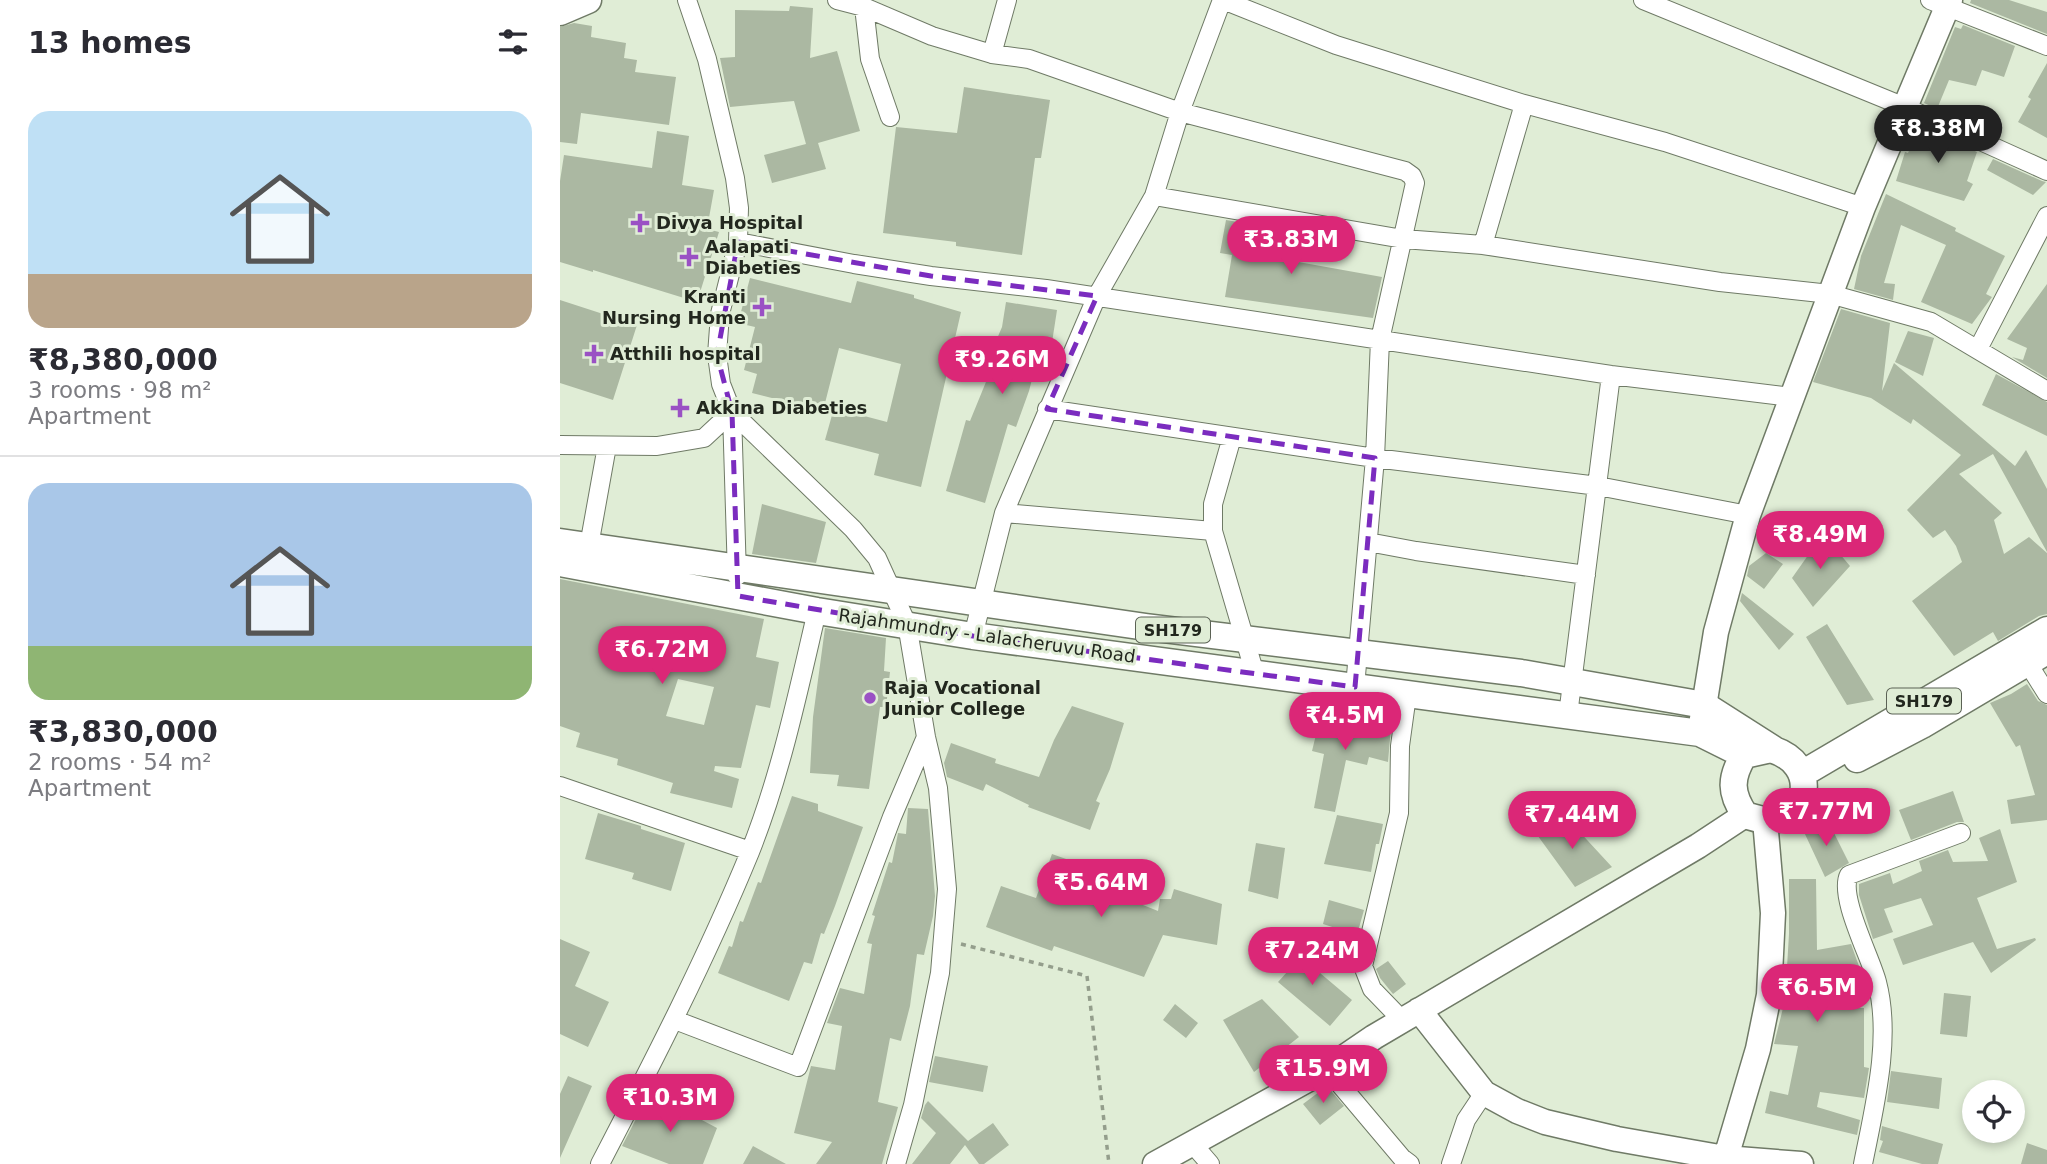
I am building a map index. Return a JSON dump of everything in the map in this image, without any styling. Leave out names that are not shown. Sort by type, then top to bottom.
[{"type":"main road","points":[[560,12],[587,0]]},
{"type":"main road","name":"SH179","points":[[560,542],[578,559],[737,568],[1245,639],[1521,673],[1704,705],[1773,749],[1784,752],[1796,762],[1803,780],[1800,801],[1791,812],[1779,819],[1755,817]]},
{"type":"main road","name":"Rajahmundry - Lalacheruvu Road","points":[[578,559],[738,596],[973,636],[1700,733],[1744,755]]},
{"type":"main road","name":"SH179","points":[[1803,780],[2047,630]]},
{"type":"main road","name":"SH179","points":[[1803,780],[1922,725],[2037,657]]},
{"type":"main road","points":[[1755,817],[1733,795],[1732,782],[1744,755],[1757,750],[1773,749]]},
{"type":"street","points":[[688,0],[707,59],[735,178],[740,217],[738,242],[720,314],[717,355],[721,384],[732,412],[738,596]]},
{"type":"street","points":[[837,0],[864,7],[932,36],[992,54],[1029,59],[1180,111],[1412,176],[1415,183],[1380,340],[1375,458],[1355,687]]},
{"type":"street","points":[[992,54],[1007,0]]},
{"type":"street","points":[[973,636],[1004,513],[1097,296],[1154,195],[1180,111],[1223,0],[1336,46],[1524,104],[1665,142],[1863,207]]},
{"type":"street","points":[[1643,0],[1905,107],[2047,171]]},
{"type":"street","points":[[1700,733],[1716,632],[1748,515],[1943,2],[2047,46]]},
{"type":"street","points":[[864,7],[870,59],[890,117]]},
{"type":"street","points":[[1483,245],[1524,104]]},
{"type":"street","points":[[1154,195],[1403,239],[1483,245],[1720,282],[1830,295],[1931,322],[2047,391]]},
{"type":"street","points":[[1978,349],[2047,216]]},
{"type":"street","points":[[738,242],[906,272],[1097,296],[1611,375],[1791,397]]},
{"type":"street","points":[[1568,715],[1611,375]]},
{"type":"street","points":[[1047,409],[1375,458],[1598,486],[1748,515]]},
{"type":"street","points":[[560,446],[657,446],[704,438],[732,412]]},
{"type":"street","points":[[732,412],[853,529],[877,558],[907,624],[926,737],[938,788],[947,889],[940,974],[913,1105],[896,1164]]},
{"type":"street","points":[[1232,437],[1213,505],[1213,531],[1255,674]]},
{"type":"street","points":[[578,559],[607,446]]},
{"type":"street","points":[[1004,513],[1213,531]]},
{"type":"street","points":[[1368,542],[1586,575]]},
{"type":"street","points":[[600,1164],[675,1020],[750,851],[793,717],[817,611]]},
{"type":"street","points":[[2037,657],[2047,694]]},
{"type":"street","points":[[1407,695],[1400,746],[1399,813],[1363,966],[1372,989],[1411,1015],[1483,1093],[1517,1111],[1545,1122],[1723,1162],[1801,1164]]},
{"type":"street","points":[[675,1020],[798,1067],[892,817],[926,737]]},
{"type":"street","points":[[560,786],[750,851]]},
{"type":"street","points":[[1154,1164],[1327,1069],[1411,1015],[1698,846],[1755,817],[1773,913],[1769,995],[1758,1049],[1723,1162]]},
{"type":"street","points":[[1863,1164],[1879,1083],[1883,1015],[1877,983],[1849,903],[1845,882],[1849,875],[1961,833]]},
{"type":"street","points":[[1327,1069],[1410,1164]]},
{"type":"street","points":[[1451,1164],[1466,1120],[1483,1093]]},
{"type":"street","points":[[1191,1142],[1210,1164]]},
{"type":"path","points":[[943,939],[1087,976],[1109,1164]]},
{"type":"highlighted area","points":[[738,242],[931,276],[1097,296],[1047,409],[1375,458],[1355,687],[973,636],[738,596],[732,412],[717,355]]},
{"type":"building","points":[[1971,0],[2009,0],[2047,12],[2047,34],[1970,3]]},
{"type":"building","points":[[790,6],[813,8],[810,58],[837,51],[860,131],[818,143],[826,169],[772,183],[764,155],[806,144],[794,101],[730,107],[720,58],[735,57],[735,10],[789,11]]},
{"type":"building","points":[[574,23],[592,26],[591,37],[626,43],[624,58],[637,60],[635,72],[676,77],[669,125],[581,113],[577,144],[560,142],[560,27]]},
{"type":"building","points":[[1963,25],[2015,46],[2004,77],[1982,70],[1976,86],[1949,80],[1937,109],[1924,103],[1955,27],[1961,29]]},
{"type":"building","points":[[2047,63],[2047,138],[2018,122]]},
{"type":"building","points":[[964,87],[1050,100],[1041,158],[1035,158],[1022,255],[956,246],[956,242],[883,233],[896,127],[957,133]]},
{"type":"building","points":[[1920,126],[1977,152],[1967,181],[1973,184],[1964,201],[1896,181],[1905,152],[1908,153]]},
{"type":"building","points":[[657,131],[689,136],[682,185],[714,190],[707,229],[719,232],[697,302],[560,262],[560,181],[564,155],[652,168]]},
{"type":"building","points":[[1993,159],[2046,182],[2033,195],[1987,170]]},
{"type":"building","points":[[1886,194],[1956,228],[1955,231],[2005,256],[1986,294],[1992,297],[1972,324],[1921,302],[1946,245],[1901,225],[1884,283],[1895,284],[1893,300],[1854,289],[1861,256]]},
{"type":"building","points":[[1226,220],[1280,229],[1276,258],[1382,277],[1373,318],[1225,297],[1232,255],[1220,253]]},
{"type":"building","points":[[750,278],[851,303],[857,281],[914,295],[914,298],[961,312],[921,487],[874,475],[879,454],[825,440],[834,408],[887,422],[901,364],[839,348],[823,411],[752,393],[757,374],[744,370],[755,327],[738,323]]},
{"type":"building","points":[[2047,284],[2047,378],[2012,357],[2023,360],[2027,348],[2007,339]]},
{"type":"building","name":"Atthili hospital","points":[[560,300],[637,325],[613,400],[560,383]]},
{"type":"building","points":[[1006,302],[1057,310],[1049,362],[1037,360],[1016,427],[1008,424],[985,503],[946,491],[966,420],[970,421],[988,377],[981,376],[1002,327]]},
{"type":"building","points":[[1841,309],[1890,323],[1882,391],[1894,363],[2015,466],[2026,450],[2047,489],[2047,552],[1993,454],[1959,474],[2002,513],[1994,520],[2004,554],[2029,537],[2047,553],[2047,614],[2039,616],[1998,641],[1993,632],[1954,656],[1912,601],[1962,562],[1956,546],[1945,530],[1933,538],[1907,510],[1961,455],[1913,419],[1911,424],[1871,398],[1813,382]]},
{"type":"building","points":[[1908,331],[1934,338],[1923,376],[1895,362]]},
{"type":"building","points":[[1996,374],[2047,402],[2047,436],[1982,405]]},
{"type":"building","points":[[762,504],[826,522],[816,563],[752,554]]},
{"type":"building","points":[[1823,534],[1850,566],[1813,607],[1792,578]]},
{"type":"building","points":[[1766,553],[1783,564],[1764,589],[1747,576],[1749,566]]},
{"type":"building","points":[[560,579],[764,619],[756,657],[779,662],[770,708],[756,705],[741,768],[715,766],[714,771],[739,779],[732,808],[670,793],[673,783],[617,765],[618,759],[576,747],[580,733],[560,726]],"holes":[[[678,679],[714,687],[704,725],[666,716]]]},
{"type":"building","points":[[1742,593],[1794,634],[1779,650],[1740,601]]},
{"type":"building","points":[[1827,624],[1874,700],[1847,705],[1806,637]]},
{"type":"building","points":[[825,628],[886,638],[884,671],[890,672],[886,707],[880,707],[869,789],[837,786],[839,775],[810,773],[813,717]]},
{"type":"building","points":[[2027,684],[2038,701],[2047,705],[2047,820],[2011,824],[2007,800],[2035,795],[2020,745],[2016,747],[1990,703]]},
{"type":"building","points":[[1072,706],[1124,723],[1110,769],[1096,801],[1100,803],[1090,830],[1028,807],[1029,805],[986,784],[983,791],[947,777],[944,763],[951,743],[996,759],[995,763],[1039,777]]},
{"type":"building","points":[[1322,710],[1391,728],[1388,762],[1369,757],[1367,765],[1346,760],[1335,812],[1314,808],[1324,754],[1312,751]]},
{"type":"building","points":[[1953,791],[1964,822],[1957,822],[1911,840],[1899,810]]},
{"type":"building","points":[[792,796],[818,804],[818,811],[863,827],[824,934],[821,933],[812,964],[804,962],[789,1001],[718,973],[729,946],[732,947],[740,921],[743,922],[758,882],[761,883]]},
{"type":"building","points":[[908,808],[928,809],[935,896],[924,955],[917,954],[910,1006],[901,1041],[890,1038],[878,1102],[898,1107],[882,1164],[816,1164],[832,1142],[794,1133],[811,1066],[835,1070],[842,1026],[827,1023],[840,988],[864,994],[872,944],[867,943],[875,916],[872,915],[889,862],[892,863],[898,833],[906,834]]},
{"type":"building","points":[[598,813],[685,843],[671,891],[632,879],[634,873],[585,859]]},
{"type":"building","points":[[1337,815],[1383,824],[1371,872],[1324,864]]},
{"type":"building","points":[[1564,815],[1612,867],[1575,887],[1535,832]]},
{"type":"building","points":[[1828,821],[1849,863],[1825,877],[1804,832]]},
{"type":"building","points":[[2000,829],[2017,882],[1977,898],[1997,949],[2035,938],[2036,940],[1991,973],[1973,942],[1903,965],[1893,939],[1933,925],[1921,898],[1884,909],[1893,932],[1873,939],[1859,895],[1859,884],[1890,873],[1893,884],[1922,871],[1919,861],[1948,850],[1953,862],[1988,861],[1979,838]]},
{"type":"building","points":[[1256,843],[1285,848],[1278,899],[1248,891]]},
{"type":"building","points":[[1052,854],[1083,865],[1078,879],[1158,911],[1160,899],[1171,899],[1174,889],[1222,904],[1217,945],[1163,935],[1144,977],[1054,946],[1052,951],[986,927],[1001,886],[1036,898]]},
{"type":"building","points":[[1789,879],[1816,879],[1817,950],[1851,944],[1859,966],[1816,974],[1814,1006],[1864,1008],[1864,1067],[1869,1068],[1864,1098],[1820,1092],[1817,1107],[1860,1120],[1857,1135],[1765,1113],[1770,1091],[1788,1095],[1798,1046],[1774,1044],[1785,1000]]},
{"type":"building","points":[[1329,900],[1364,910],[1357,935],[1323,924]]},
{"type":"building","points":[[560,939],[590,952],[575,986],[609,1002],[588,1047],[560,1034]]},
{"type":"building","points":[[1288,946],[1352,1000],[1330,1026],[1278,982],[1288,971],[1275,960]]},
{"type":"building","points":[[1388,961],[1406,984],[1393,994],[1376,969]]},
{"type":"building","points":[[1944,993],[1971,996],[1967,1037],[1940,1034]]},
{"type":"building","points":[[1262,999],[1299,1037],[1254,1072],[1223,1020]]},
{"type":"building","points":[[1175,1004],[1198,1023],[1186,1038],[1163,1020]]},
{"type":"building","points":[[935,1056],[988,1066],[983,1092],[929,1082]]},
{"type":"building","points":[[1891,1071],[1942,1078],[1939,1109],[1887,1102]]},
{"type":"building","points":[[568,1076],[592,1086],[560,1158],[560,1094]]},
{"type":"building","points":[[1327,1086],[1344,1106],[1320,1125],[1303,1104]]},
{"type":"building","points":[[649,1094],[686,1108],[685,1111],[717,1128],[703,1164],[669,1164],[622,1146]]},
{"type":"building","points":[[928,1101],[968,1141],[993,1123],[1009,1145],[984,1164],[979,1164],[965,1145],[950,1164],[912,1164],[936,1133],[921,1118]]},
{"type":"building","points":[[1882,1126],[1943,1144],[1938,1164],[1922,1164],[1879,1152],[1883,1141],[1880,1140]]},
{"type":"building","points":[[2027,1143],[2047,1150],[2047,1164],[2021,1164]]},
{"type":"building","points":[[753,1146],[786,1164],[743,1164]]},
{"type":"place","name":"Divya Hospital","points":[[640,223]]},
{"type":"place","name":"Aalapati Diabeties","points":[[689,257]]},
{"type":"place","name":"Kranti Nursing Home","points":[[762,307]]},
{"type":"place","name":"Atthili hospital","points":[[594,354]]},
{"type":"place","name":"Akkina Diabeties","points":[[680,408]]},
{"type":"place","name":"Raja Vocational Junior College","points":[[870,698]]}]
